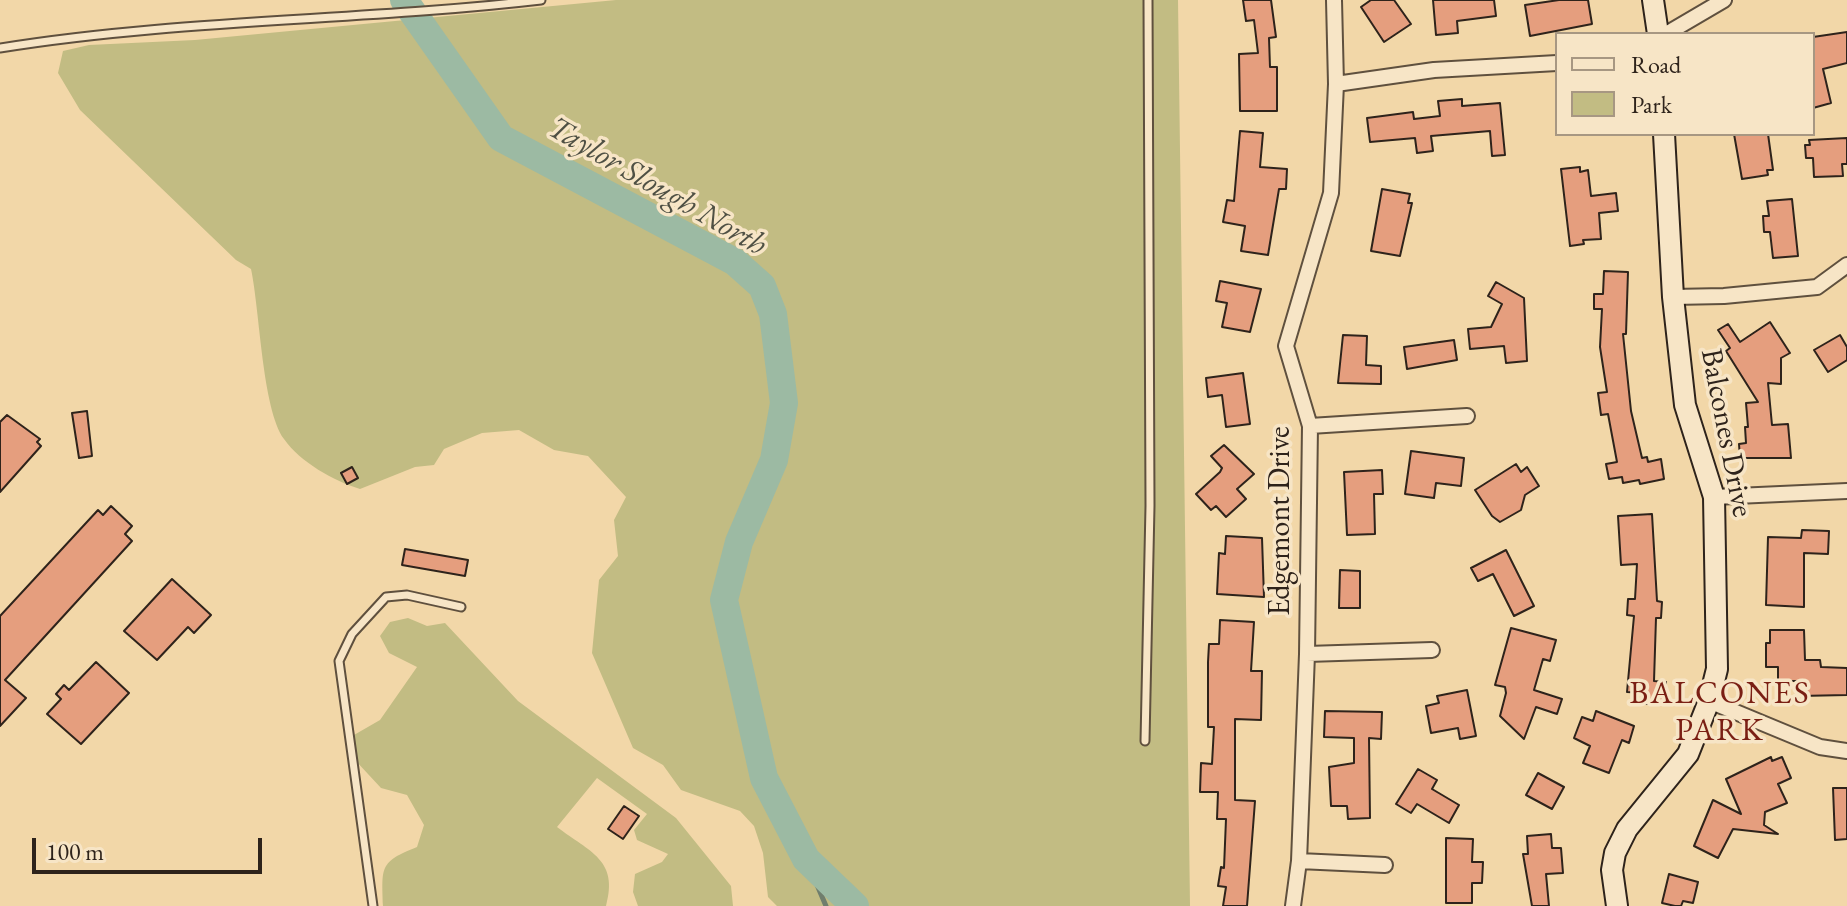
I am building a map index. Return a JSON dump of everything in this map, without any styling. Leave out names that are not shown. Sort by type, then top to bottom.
[{"type":"street","name":"Edgemont Drive","points":[[1293,906],[1299,861],[1307,654],[1310,426],[1286,346],[1331,193],[1336,84],[1334,0]]},
{"type":"street","points":[[1653,0],[1658,32]]},
{"type":"street","points":[[1669,32],[1724,0]]},
{"type":"street","points":[[1336,84],[1434,70],[1555,63]]},
{"type":"street","name":"Balcones Drive","points":[[1617,906],[1612,870],[1615,853],[1627,829],[1688,754],[1709,701],[1717,669],[1714,497],[1685,405],[1673,297],[1664,136]]},
{"type":"street","points":[[1673,297],[1724,296],[1817,287],[1847,265]]},
{"type":"street","points":[[1310,426],[1467,416]]},
{"type":"street","points":[[1714,497],[1847,491]]},
{"type":"street","points":[[1307,654],[1432,650]]},
{"type":"street","points":[[1709,701],[1820,747],[1847,751]]},
{"type":"street","points":[[1299,861],[1385,865]]},
{"type":"lane","points":[[0,48],[71,37],[431,13],[541,0]]},
{"type":"lane","points":[[1145,741],[1150,506],[1148,0]]},
{"type":"lane","points":[[373,906],[339,661],[352,634],[386,597],[407,595],[461,607]]},
{"type":"green space","points":[[616,0],[1178,0],[1190,906],[777,906],[768,897],[763,853],[754,826],[740,811],[681,790],[663,765],[633,748],[592,653],[599,580],[618,556],[614,520],[626,497],[588,456],[554,450],[519,430],[482,433],[444,449],[434,465],[415,467],[360,489],[308,463],[284,439],[271,405],[251,269],[236,260],[80,110],[58,73],[63,51],[89,45],[195,40]]},
{"type":"green space","points":[[408,618],[427,626],[445,623],[518,701],[676,818],[731,886],[733,906],[638,906],[633,892],[635,874],[662,862],[668,854],[637,840],[634,830],[647,814],[597,778],[557,827],[590,851],[605,867],[609,890],[606,906],[383,906],[385,868],[396,857],[417,847],[424,825],[407,795],[381,788],[355,760],[354,735],[380,720],[417,667],[389,653],[380,636],[390,622]]},
{"type":"building","points":[[1243,0],[1271,0],[1276,37],[1269,38],[1270,67],[1277,67],[1277,111],[1240,111],[1239,54],[1258,53],[1254,20],[1246,21]]},
{"type":"building","points":[[1371,0],[1394,0],[1411,24],[1384,42],[1361,7]]},
{"type":"building","points":[[1433,0],[1494,0],[1496,16],[1457,21],[1458,33],[1436,35]]},
{"type":"building","points":[[1588,0],[1592,24],[1530,36],[1525,5]]},
{"type":"building","points":[[1847,32],[1847,63],[1823,69],[1831,103],[1815,107],[1815,37]]},
{"type":"building","points":[[1462,99],[1462,106],[1500,103],[1505,155],[1492,156],[1490,131],[1431,136],[1433,151],[1417,153],[1415,138],[1370,142],[1367,118],[1413,112],[1414,119],[1440,116],[1438,101]]},
{"type":"building","points":[[1240,131],[1263,133],[1260,167],[1287,169],[1286,189],[1279,189],[1268,255],[1241,251],[1245,226],[1223,222],[1227,200],[1234,201]]},
{"type":"building","points":[[1734,136],[1768,136],[1773,170],[1767,170],[1768,175],[1742,179]]},
{"type":"building","points":[[1847,138],[1847,164],[1842,164],[1843,176],[1814,177],[1813,158],[1806,158],[1805,145],[1810,145],[1809,140]]},
{"type":"building","points":[[1580,167],[1580,172],[1588,170],[1591,196],[1616,193],[1618,211],[1599,213],[1601,239],[1583,240],[1584,244],[1570,246],[1561,169]]},
{"type":"building","points":[[1382,189],[1410,194],[1408,203],[1412,203],[1400,256],[1371,251]]},
{"type":"building","points":[[1792,199],[1798,256],[1773,258],[1770,232],[1764,232],[1763,216],[1769,216],[1767,201]]},
{"type":"building","points":[[1604,271],[1628,272],[1626,334],[1623,334],[1631,411],[1642,458],[1647,457],[1648,462],[1661,459],[1664,479],[1640,484],[1639,480],[1623,483],[1622,477],[1609,479],[1606,464],[1617,462],[1608,414],[1601,415],[1598,393],[1607,392],[1600,347],[1602,309],[1594,309],[1594,294],[1603,294]]},
{"type":"building","points":[[1220,281],[1261,289],[1250,332],[1222,327],[1227,303],[1216,301]]},
{"type":"building","points":[[1496,282],[1524,298],[1527,361],[1506,363],[1504,346],[1470,349],[1468,329],[1491,327],[1502,304],[1488,296]]},
{"type":"building","points":[[1770,322],[1790,353],[1781,358],[1781,384],[1768,383],[1772,425],[1788,424],[1791,458],[1740,458],[1739,444],[1746,443],[1745,427],[1748,427],[1746,403],[1758,402],[1726,351],[1730,348],[1718,330],[1728,324],[1740,342]]},
{"type":"building","points":[[1343,335],[1367,336],[1366,365],[1381,366],[1381,384],[1338,383]]},
{"type":"building","points":[[1840,335],[1847,347],[1847,360],[1828,372],[1814,350]]},
{"type":"building","points":[[1454,340],[1457,360],[1407,369],[1404,347]]},
{"type":"building","points":[[1243,373],[1250,424],[1226,427],[1222,395],[1208,397],[1206,378]]},
{"type":"building","points":[[87,411],[92,456],[79,458],[72,413]]},
{"type":"building","points":[[7,415],[40,439],[37,442],[41,446],[0,492],[0,422]]},
{"type":"building","points":[[1224,445],[1254,474],[1237,489],[1246,499],[1226,517],[1216,506],[1211,510],[1196,494],[1220,472],[1222,468],[1211,456]]},
{"type":"building","points":[[1411,451],[1464,458],[1461,486],[1436,483],[1434,498],[1405,494]]},
{"type":"building","points":[[1516,464],[1521,472],[1527,467],[1539,486],[1525,495],[1521,510],[1500,522],[1492,516],[1475,490]]},
{"type":"building","points":[[352,467],[358,478],[347,484],[341,473]]},
{"type":"building","points":[[1382,470],[1383,494],[1374,494],[1375,534],[1347,535],[1344,472]]},
{"type":"building","points":[[111,506],[132,526],[125,534],[132,541],[5,680],[26,698],[0,726],[0,616],[98,510],[103,515]]},
{"type":"building","points":[[1652,514],[1657,601],[1662,602],[1661,618],[1656,618],[1654,681],[1666,682],[1665,704],[1646,704],[1646,693],[1627,692],[1634,616],[1627,615],[1628,599],[1635,599],[1637,564],[1621,565],[1618,516]]},
{"type":"building","points":[[1802,530],[1829,531],[1828,554],[1804,553],[1804,607],[1766,605],[1768,537],[1801,538]]},
{"type":"building","points":[[1226,536],[1262,538],[1264,597],[1217,594],[1219,553],[1225,554]]},
{"type":"building","points":[[405,549],[468,560],[465,576],[402,565]]},
{"type":"building","points":[[1506,550],[1534,606],[1514,616],[1493,574],[1478,581],[1471,568]]},
{"type":"building","points":[[1340,570],[1360,571],[1360,608],[1339,608]]},
{"type":"building","points":[[172,579],[211,615],[194,633],[188,627],[157,660],[124,631]]},
{"type":"building","points":[[1220,620],[1254,622],[1251,671],[1262,671],[1261,720],[1235,719],[1235,800],[1255,801],[1247,906],[1223,906],[1226,887],[1218,886],[1221,867],[1224,868],[1226,819],[1217,819],[1218,792],[1200,792],[1201,763],[1212,764],[1214,727],[1208,727],[1209,644],[1219,644]]},
{"type":"building","points":[[1511,628],[1556,640],[1550,661],[1543,659],[1534,690],[1562,699],[1557,714],[1536,707],[1524,739],[1500,716],[1506,693],[1505,687],[1495,685]]},
{"type":"building","points":[[1770,630],[1804,630],[1805,660],[1820,660],[1821,667],[1847,668],[1847,695],[1799,696],[1799,681],[1778,681],[1778,667],[1766,667],[1766,643],[1770,643]]},
{"type":"building","points":[[96,662],[129,693],[81,744],[47,714],[61,699],[56,694],[64,685],[69,690]]},
{"type":"building","points":[[1467,690],[1476,736],[1460,739],[1458,728],[1431,733],[1426,706],[1439,703],[1437,696]]},
{"type":"building","points":[[1325,711],[1382,712],[1381,739],[1369,738],[1370,818],[1348,819],[1347,806],[1331,806],[1329,767],[1354,763],[1354,738],[1324,737]]},
{"type":"building","points":[[1596,711],[1634,726],[1629,743],[1622,740],[1609,773],[1583,763],[1590,746],[1574,738],[1582,717],[1593,721]]},
{"type":"building","points":[[1771,757],[1772,761],[1782,757],[1791,778],[1778,784],[1787,803],[1765,812],[1764,825],[1778,834],[1733,829],[1718,858],[1694,846],[1713,800],[1741,814],[1726,779]]},
{"type":"building","points":[[1418,769],[1437,780],[1432,789],[1459,805],[1449,823],[1417,804],[1411,813],[1396,804]]},
{"type":"building","points":[[1538,773],[1564,787],[1552,809],[1526,795]]},
{"type":"building","points":[[1833,788],[1847,788],[1847,839],[1835,840]]},
{"type":"building","points":[[624,806],[639,816],[623,839],[608,829]]},
{"type":"building","points":[[1551,834],[1552,848],[1561,848],[1563,873],[1546,874],[1549,906],[1532,906],[1523,854],[1528,854],[1527,836]]},
{"type":"building","points":[[1446,838],[1473,839],[1472,862],[1483,862],[1482,883],[1472,883],[1472,903],[1446,903]]},
{"type":"building","points":[[1669,874],[1698,882],[1693,903],[1683,901],[1681,906],[1675,906],[1662,903]]},
{"type":"waterway","name":"Taylor Slough North","points":[[404,0],[501,138],[735,262],[762,286],[773,314],[784,403],[774,460],[739,542],[724,600],[764,778],[806,859],[855,906]]},
{"type":"waterway","points":[[806,859],[826,906]]},
{"type":"district","name":"BALCONES PARK","points":[[1720,712]]}]
